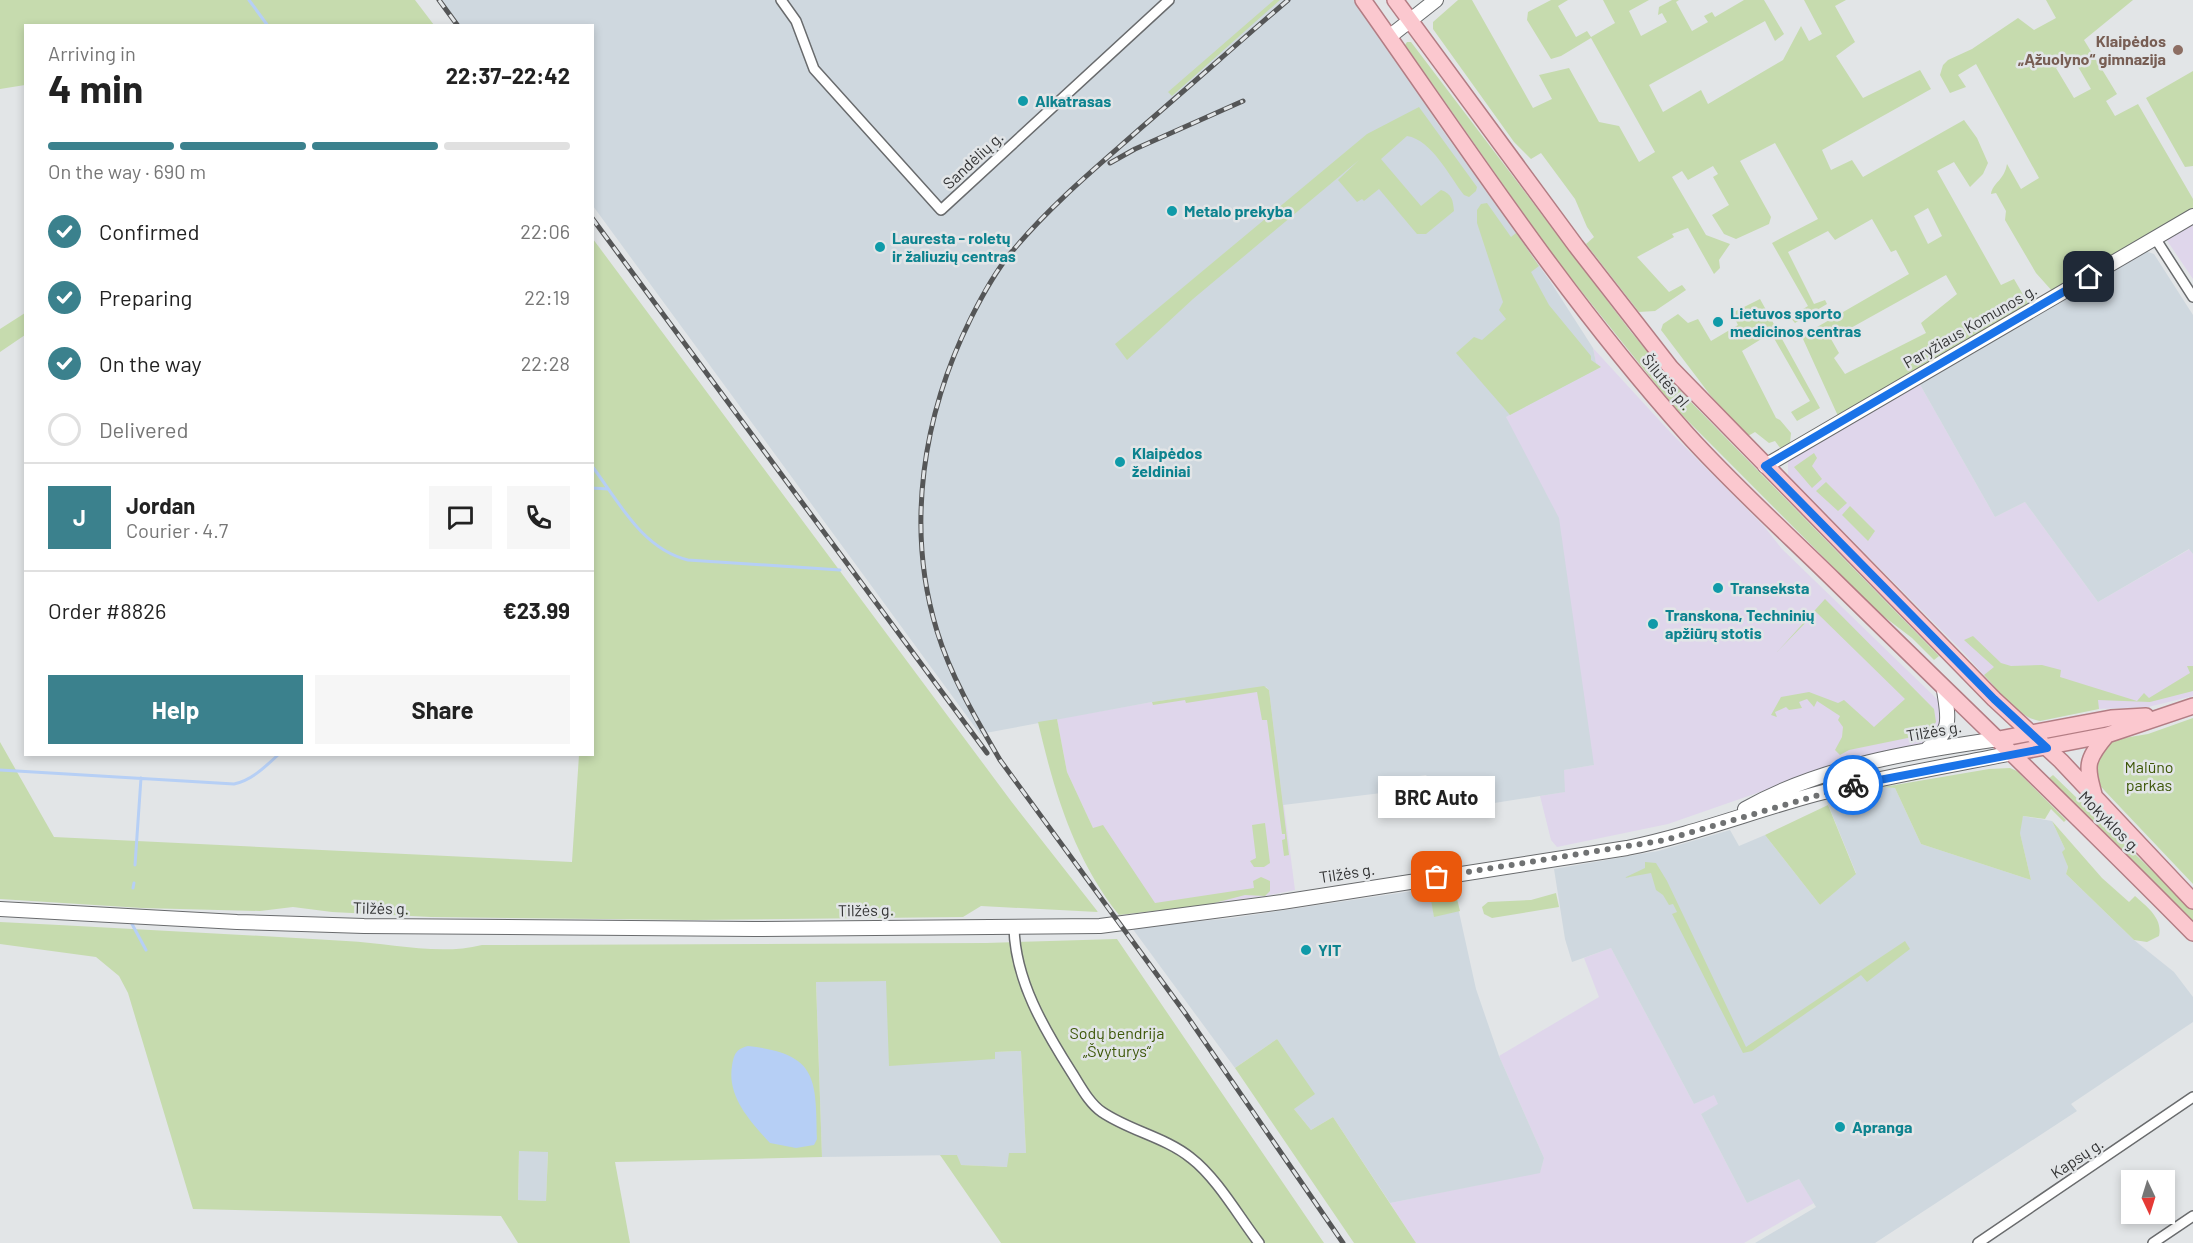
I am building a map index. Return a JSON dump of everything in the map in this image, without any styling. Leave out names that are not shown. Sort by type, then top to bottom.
[{"type":"main road","name":"Šilutės pl.","points":[[1363,0],[1550,263],[1605,336],[1680,425],[1944,690],[1999,739]]},
{"type":"main road","name":"Šilutės pl.","points":[[1395,0],[1576,246],[1671,368],[1994,699],[2032,733]]},
{"type":"main road","points":[[1389,37],[1436,0]]},
{"type":"main road","name":"Paryžiaus Komunos g.","points":[[1765,466],[2193,216]]},
{"type":"main road","points":[[1926,749],[1942,738],[1949,718],[1944,690]]},
{"type":"main road","name":"Tilžės g.","points":[[0,909],[237,922],[364,926],[680,929],[1014,927],[1114,924],[1282,902],[1627,848],[1665,840],[1723,821],[1864,782],[2107,735],[2193,706]]},
{"type":"main road","name":"Tilžės g.","points":[[1723,821],[1762,800],[1797,786],[1926,749],[1999,739],[2110,718],[2161,716]]},
{"type":"main road","name":"Mokyklos g.","points":[[2032,733],[2193,901]]},
{"type":"main road","points":[[2096,800],[2088,771],[2089,757],[2107,735]]},
{"type":"main road","name":"Mokyklos g.","points":[[1999,739],[2193,933]]},
{"type":"street","name":"Sandėlių g.","points":[[781,0],[796,21],[814,69],[941,210],[1169,0]]},
{"type":"street","points":[[2156,238],[2193,297]]},
{"type":"street","points":[[1014,927],[1015,950],[1027,988],[1052,1041],[1089,1100],[1104,1114],[1191,1157],[1204,1169],[1259,1243]]},
{"type":"street","name":"Kapsų g.","points":[[1978,1243],[2193,1097]]},
{"type":"street","points":[[2153,1243],[2193,1216]]},
{"type":"shaded area","points":[[441,0],[1355,0],[1388,43],[1436,121],[1550,281],[1593,348],[1596,363],[1601,367],[1506,417],[1559,518],[1594,765],[1564,770],[1565,792],[1437,812],[1431,781],[1426,775],[1412,777],[1414,789],[1283,805],[1269,690],[1266,687],[1152,702],[980,734],[594,207],[594,24],[459,24]]},
{"type":"shaded area","points":[[2193,224],[2193,279],[2166,239]]},
{"type":"shaded area","points":[[2145,251],[2154,254],[2193,315],[2193,554],[2189,549],[2098,602],[2025,502],[1995,517],[1918,381]]},
{"type":"shaded area","points":[[1593,348],[1671,433],[1763,525],[1782,549],[1937,699],[1945,721],[1933,742],[1880,756],[1842,759],[1832,767],[1668,824],[1557,847],[1551,840],[1540,796],[1564,792],[1564,770],[1594,765],[1506,417],[1601,367],[1596,363]]},
{"type":"shaded area","points":[[1918,381],[1995,517],[2025,502],[2098,602],[2190,549],[2193,554],[2193,696],[2148,707],[2097,709],[2040,721],[2021,716],[1963,652],[1788,476],[1788,460]]},
{"type":"shaded area","points":[[1269,690],[1295,890],[1158,910],[1093,828],[1067,772],[1057,719],[1152,702]]},
{"type":"shaded area","points":[[1895,788],[1921,844],[2031,880],[2019,829],[2023,816],[2052,821],[2065,849],[2063,852],[2068,867],[2066,874],[2134,940],[2174,972],[2193,997],[2193,1022],[2071,1104],[2077,1111],[1875,1243],[1755,1243],[1816,1207],[1799,1179],[1747,1203],[1701,1114],[1718,1104],[1714,1095],[1694,1104],[1611,948],[1572,962],[1565,939],[1554,869],[1658,851],[1730,830],[1739,846],[1765,835],[1820,905],[1856,873],[1825,797],[1849,790]]},
{"type":"shaded area","points":[[1453,885],[1476,989],[1499,1056],[1544,1158],[1540,1173],[1390,1203],[1333,1117],[1311,1130],[1294,1109],[1277,1039],[1235,1068],[1132,928],[1232,918]]},
{"type":"shaded area","points":[[1611,948],[1694,1104],[1714,1094],[1719,1104],[1701,1114],[1747,1203],[1799,1179],[1814,1203],[1744,1243],[1416,1243],[1390,1203],[1540,1172],[1544,1158],[1499,1056],[1599,997],[1584,958]]},
{"type":"shaded area","points":[[816,981],[886,981],[968,1059],[995,1059],[995,1052],[1021,1051],[1026,1153],[1008,1167],[960,1165],[957,1155],[822,1157]]},
{"type":"shaded area","points":[[519,1150],[548,1151],[546,1201],[518,1200]]},
{"type":"green space","points":[[0,0],[415,0],[433,24],[24,24],[24,85],[0,89]]},
{"type":"green space","points":[[1274,0],[1280,0],[1172,96],[1168,92]]},
{"type":"green space","points":[[1458,0],[1472,0],[1533,108],[1552,99],[1539,75],[1569,68],[1599,122],[1619,126],[1639,162],[1655,152],[1591,38],[1561,56],[1551,59],[1527,20],[1528,12],[1551,0],[1568,0],[1558,6],[1576,37],[1587,31],[1591,37],[1615,23],[1603,0],[1649,0],[1629,11],[1641,36],[1667,22],[1662,13],[1658,15],[1659,7],[1672,0],[1679,0],[1676,2],[1692,31],[1708,22],[1704,16],[1712,12],[1715,17],[1744,0],[1764,0],[1784,34],[1775,41],[1765,21],[1649,85],[1663,112],[1701,90],[1708,104],[1783,60],[1801,26],[1809,41],[1822,34],[1804,0],[1846,0],[1835,6],[1855,42],[1836,56],[1863,98],[1920,70],[1931,89],[1822,150],[1831,170],[1852,160],[1863,177],[1964,120],[1977,138],[1988,163],[1983,174],[1970,187],[1954,162],[1937,171],[2001,285],[2014,279],[2029,305],[1838,416],[1803,339],[1805,334],[1909,274],[1896,250],[1891,252],[1872,219],[1835,240],[1828,231],[1788,252],[1814,304],[1825,300],[1827,304],[1795,323],[1790,317],[1808,306],[1772,243],[1818,219],[1775,143],[1740,161],[1771,217],[1769,224],[1736,239],[1724,234],[1712,215],[1729,205],[1713,177],[1718,174],[1713,166],[1688,180],[1682,171],[1672,177],[1706,235],[1730,244],[1719,260],[1720,268],[1714,274],[1688,228],[1672,234],[1674,237],[1637,257],[1669,292],[1682,285],[1686,290],[1655,311],[1639,312],[1586,244],[1594,237],[1575,199],[1541,153],[1531,159],[1514,142],[1433,29],[1433,22]],"holes":[[[1928,208],[1942,236],[1928,244],[1914,216]],[[1946,275],[1957,294],[1921,323],[1926,333],[1845,374],[1834,358],[1839,353],[1831,339]]]},
{"type":"green space","points":[[2046,0],[2133,0],[2084,40],[2117,94],[2106,101],[2115,116],[2138,104],[2193,199],[2193,210],[2053,292],[2036,273],[2005,220],[2006,211],[1996,193],[1991,194],[2004,174],[2007,164],[2021,189],[2039,178],[1976,64],[1958,75],[1966,87],[1950,93],[1940,75],[1943,65],[1948,60],[1972,49],[2018,18],[2034,30],[2056,18]],"holes":[[[2073,58],[2091,89],[2074,98],[2056,68]]]},
{"type":"green space","points":[[1411,42],[1631,332],[1685,396],[1939,656],[1934,660],[1912,638],[1878,612],[1674,407],[1554,257],[1405,45]]},
{"type":"green space","points":[[2193,71],[2193,166],[2185,167],[2146,98]]},
{"type":"green space","points":[[1419,107],[1477,187],[1476,191],[1469,197],[1464,195],[1432,151],[1416,139],[1407,136],[1381,159],[1421,206],[1441,190],[1448,193],[1454,211],[1426,234],[1417,234],[1379,189],[1364,201],[1362,199],[1357,202],[1338,180],[1359,160],[1193,299],[1127,360],[1115,344],[1367,134]]},
{"type":"green space","points":[[1487,203],[1511,237],[1516,233],[1539,266],[1531,272],[1549,305],[1591,356],[1591,360],[1601,367],[1510,415],[1456,353],[1474,337],[1482,340],[1506,319],[1499,310],[1503,302],[1477,223],[1477,210],[1481,204]]},
{"type":"green space","points":[[594,240],[1011,801],[1098,912],[981,906],[963,917],[695,920],[431,917],[332,912],[293,907],[260,911],[142,908],[0,899],[0,742],[54,837],[572,862],[579,756],[594,756]]},
{"type":"green space","points":[[1760,299],[1820,408],[1797,421],[1791,412],[1810,401],[1771,333],[1742,351],[1776,418],[1791,433],[1790,443],[1781,449],[1775,441],[1769,443],[1755,432],[1748,436],[1711,396],[1661,330],[1663,324],[1678,314],[1688,323],[1698,319],[1711,341],[1738,325],[1732,313]]},
{"type":"green space","points":[[24,314],[24,336],[0,352],[0,329]]},
{"type":"green space","points":[[1814,453],[1817,458],[1812,466],[1822,479],[1812,488],[1794,467]]},
{"type":"green space","points":[[1826,482],[1847,503],[1838,511],[1816,491]]},
{"type":"green space","points":[[1850,506],[1875,531],[1868,541],[1842,515]]},
{"type":"green space","points":[[1825,599],[1934,709],[1936,722],[1927,734],[1849,750],[1840,755],[1835,750],[1842,737],[1843,727],[1838,720],[1840,716],[1817,701],[1814,707],[1807,699],[1799,702],[1802,708],[1789,710],[1786,707],[1775,712],[1777,717],[1771,715],[1781,697],[1809,692],[1838,703],[1844,700],[1874,727],[1905,699],[1816,612],[1777,652]]},
{"type":"green space","points":[[1973,636],[2001,663],[2011,666],[2042,665],[2061,670],[2060,677],[2137,701],[2144,693],[2149,698],[2190,673],[2187,666],[2193,666],[2193,691],[2150,702],[2098,700],[2099,709],[2040,721],[2016,709],[1984,675],[1994,667],[1964,640]]},
{"type":"green space","points":[[1264,686],[1269,690],[1289,855],[1284,856],[1282,840],[1285,839],[1285,834],[1282,834],[1267,720],[1262,720],[1257,692],[1186,703],[1185,700],[1153,705],[1152,702]]},
{"type":"green space","name":"Malūno parkas","points":[[2193,718],[2193,884],[2096,781],[2093,765],[2112,740],[2148,734]]},
{"type":"green space","points":[[1057,719],[1067,772],[1093,828],[1103,825],[1155,903],[1254,888],[1253,881],[1261,877],[1270,881],[1270,891],[1265,896],[1245,895],[1207,905],[1119,915],[1103,893],[1078,848],[1059,799],[1038,722]]},
{"type":"green space","points":[[2010,768],[2017,771],[2066,820],[2064,822],[2051,809],[2045,819],[2023,816],[2020,833],[2031,880],[1921,844],[1895,788],[1883,787],[1989,769]]},
{"type":"green space","points":[[2053,775],[2193,910],[2193,925],[2048,779]]},
{"type":"green space","points":[[1828,805],[1856,874],[1820,905],[1765,835]]},
{"type":"green space","points":[[2052,821],[2102,878],[2129,902],[2135,896],[2149,909],[2159,924],[2159,936],[2147,942],[2134,940],[2066,874],[2068,867],[2062,852],[2065,849]]},
{"type":"green space","points":[[1265,823],[1270,863],[1264,867],[1254,867],[1250,861],[1256,858],[1252,825]]},
{"type":"green space","points":[[1645,862],[1656,863],[1667,881],[1746,1047],[1905,941],[1910,949],[1867,982],[1861,975],[1752,1051],[1743,1053],[1672,914],[1677,912],[1673,904],[1669,905],[1663,895],[1656,890],[1651,873],[1624,878],[1645,868]]},
{"type":"green space","points":[[1449,890],[1456,895],[1460,911],[1434,917],[1431,900],[1424,901],[1425,895]]},
{"type":"green space","points":[[1556,893],[1559,907],[1492,918],[1484,914],[1482,907],[1488,902],[1531,900]]},
{"type":"green space","name":"Sodų bendrija „Švyturys“","points":[[0,922],[346,941],[431,949],[482,945],[986,943],[1117,939],[1324,1243],[1001,1243],[940,1155],[957,1155],[961,1165],[1007,1167],[1009,1153],[1026,1153],[1021,1051],[995,1052],[995,1059],[889,1066],[886,981],[816,982],[822,1157],[615,1162],[630,1243],[518,1243],[501,1216],[193,1209],[128,993],[119,976],[96,957],[0,944]],"holes":[[[519,1151],[548,1152],[546,1201],[518,1200]]]},
{"type":"green space","points":[[1277,1039],[1315,1094],[1294,1109],[1311,1130],[1333,1117],[1416,1243],[1354,1243],[1235,1068]]},
{"type":"water","points":[[748,1046],[788,1055],[808,1072],[816,1099],[817,1139],[814,1145],[796,1148],[770,1143],[742,1108],[733,1088],[732,1066],[736,1053]]},
{"type":"waterway","points":[[249,0],[267,24]]},
{"type":"waterway","points":[[594,469],[633,522],[657,546],[672,554],[688,560],[840,570]]},
{"type":"waterway","points":[[594,488],[608,489]]},
{"type":"waterway","points":[[0,770],[234,784],[252,776],[277,756]]},
{"type":"waterway","points":[[135,865],[141,778]]},
{"type":"waterway","points":[[133,888],[134,883]]},
{"type":"waterway","points":[[132,924],[146,950]]},
{"type":"railway","points":[[439,0],[457,24]]},
{"type":"railway","points":[[1288,0],[1076,185],[1030,231],[996,273],[954,355],[941,393],[924,472],[921,512],[922,552],[927,592],[949,665],[1000,760],[1185,1013],[1343,1243]]},
{"type":"railway","points":[[1110,163],[1135,149],[1243,101]]},
{"type":"railway","points":[[594,221],[987,753]]},
{"type":"way so far","points":[[1437,877],[1627,848],[1665,840],[1815,794],[1853,785]]},
{"type":"place","name":"Klaipėdos „Ąžuolyno“ gimnazija","points":[[2178,50]]},
{"type":"place","name":"Alkatrasas","points":[[1023,101]]},
{"type":"place","name":"Metalo prekyba","points":[[1172,211]]},
{"type":"place","name":"Lauresta - roletų ir žaliuzių centras","points":[[880,247]]},
{"type":"place","name":"Lietuvos sporto medicinos centras","points":[[1718,322]]},
{"type":"place","name":"Klaipėdos želdiniai","points":[[1120,462]]},
{"type":"place","name":"Transeksta","points":[[1718,588]]},
{"type":"place","name":"Transkona, Techninių apžiūrų stotis","points":[[1653,624]]},
{"type":"place","name":"BRC Auto","points":[[1437,877]]},
{"type":"place","name":"YIT","points":[[1306,950]]},
{"type":"place","name":"Apranga","points":[[1840,1127]]},
{"type":"route","points":[[1853,785],[2047,748],[1994,699],[1765,466],[2089,277]]}]
